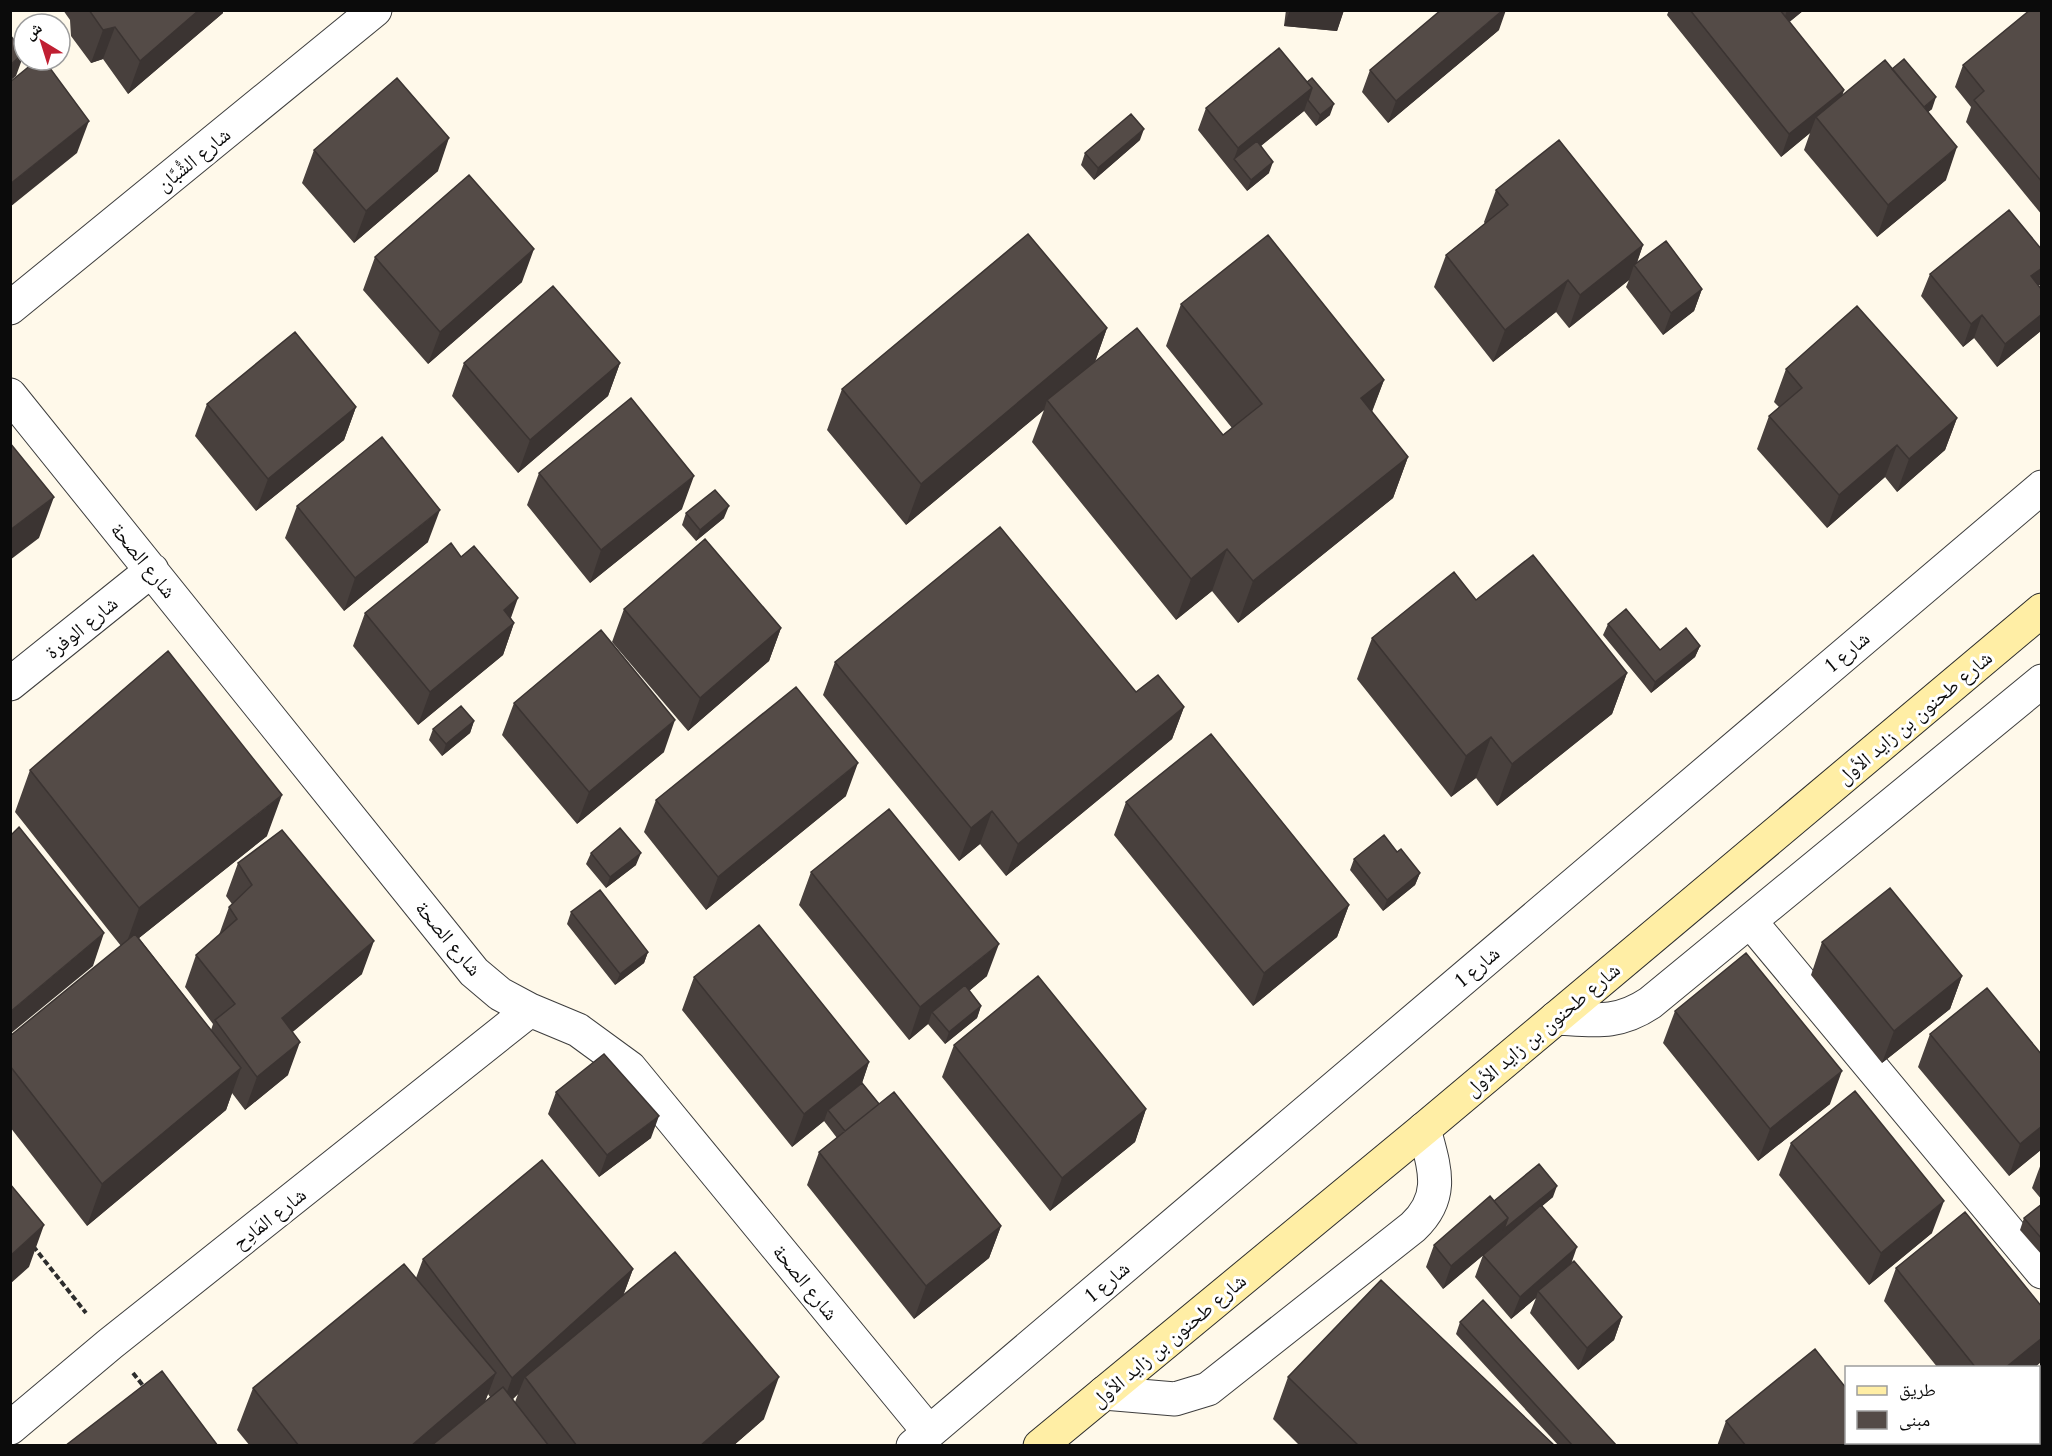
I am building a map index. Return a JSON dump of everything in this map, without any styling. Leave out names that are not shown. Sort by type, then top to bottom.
[{"type":"street","name":"شارع الشُّبَّان","points":[[10,308],[375,10]]},
{"type":"street","name":"شارع الصحة","points":[[10,395],[474,972],[500,994],[530,1011],[578,1030],[630,1068],[921,1439]]},
{"type":"street","name":"شارع 1","points":[[921,1439],[2042,487]]},
{"type":"street","name":"شارع الوفرة","points":[[10,684],[152,570]]},
{"type":"street","name":"شارع طحنون بن زايد الأول","points":[[1040,1446],[1424,1129],[2042,610]]},
{"type":"street","points":[[1556,1018],[1600,1021],[1634,1014],[2042,681]]},
{"type":"street","points":[[1750,921],[2042,1272]]},
{"type":"street","name":"شارع المَادِح","points":[[10,1428],[110,1344],[530,1011]]},
{"type":"street","points":[[1104,1393],[1175,1399],[1208,1389],[1413,1227],[1424,1216],[1431,1204],[1435,1186],[1434,1168],[1424,1129]]},
{"type":"building","points":[[89,10],[199,10],[140,61],[115,27],[103,30]]},
{"type":"building","points":[[1441,10],[1503,10],[1396,101],[1370,70]]},
{"type":"building","points":[[1690,10],[1780,10],[1844,90],[1789,134]]},
{"type":"building","points":[[2030,10],[2042,10],[2042,182],[1974,100],[1984,91],[1963,65]]},
{"type":"building","points":[[10,35],[12,38],[12,63],[10,65]]},
{"type":"building","points":[[1279,48],[1312,88],[1238,148],[1206,108]]},
{"type":"building","points":[[1904,59],[1936,97],[1924,107],[1892,69]]},
{"type":"building","points":[[1885,60],[1957,147],[1888,205],[1816,117]]},
{"type":"building","points":[[22,72],[53,72],[89,121],[10,184],[10,82]]},
{"type":"building","points":[[397,78],[449,138],[366,211],[314,150]]},
{"type":"building","points":[[1312,78],[1334,104],[1320,115],[1308,100],[1312,88],[1307,82]]},
{"type":"building","points":[[1131,114],[1144,129],[1098,168],[1085,153]]},
{"type":"building","points":[[1559,140],[1643,245],[1580,295],[1568,280],[1505,330],[1446,255],[1508,205],[1496,190]]},
{"type":"building","points":[[1257,141],[1273,162],[1251,180],[1234,159]]},
{"type":"building","points":[[469,175],[534,249],[440,332],[375,257]]},
{"type":"building","points":[[2009,210],[2042,250],[2042,268],[2031,276],[2042,290],[2042,314],[2005,344],[1982,315],[1971,324],[1930,274]]},
{"type":"building","points":[[1028,234],[1107,328],[921,484],[842,389]]},
{"type":"building","points":[[1268,235],[1384,380],[1361,398],[1408,457],[1253,581],[1227,549],[1191,579],[1047,400],[1137,328],[1223,435],[1262,404],[1181,304]]},
{"type":"building","points":[[1666,241],[1702,289],[1671,313],[1634,265]]},
{"type":"building","points":[[553,286],[620,363],[530,440],[464,363]]},
{"type":"building","points":[[1857,306],[1957,418],[1909,459],[1897,445],[1839,495],[1769,416],[1802,388],[1786,369]]},
{"type":"building","points":[[295,332],[356,407],[268,479],[207,404]]},
{"type":"building","points":[[631,398],[694,476],[601,550],[539,473]]},
{"type":"building","points":[[382,437],[440,510],[355,578],[297,506]]},
{"type":"building","points":[[10,443],[54,497],[10,530]]},
{"type":"building","points":[[715,490],[729,506],[700,530],[686,513]]},
{"type":"building","points":[[1000,527],[1136,692],[1158,675],[1184,707],[1018,844],[992,811],[971,828],[835,662]]},
{"type":"building","points":[[705,539],[781,628],[700,698],[624,609]]},
{"type":"building","points":[[451,543],[461,557],[474,546],[518,598],[504,610],[514,623],[430,692],[365,613]]},
{"type":"building","points":[[1533,555],[1627,673],[1512,764],[1491,737],[1466,756],[1372,638],[1454,572],[1476,600]]},
{"type":"building","points":[[1626,609],[1660,650],[1686,628],[1700,646],[1655,682],[1608,624]]},
{"type":"building","points":[[601,630],[675,720],[589,792],[514,703]]},
{"type":"building","points":[[168,651],[282,795],[139,908],[30,770]]},
{"type":"building","points":[[796,687],[858,763],[718,877],[656,800]]},
{"type":"building","points":[[461,706],[474,721],[446,744],[433,729]]},
{"type":"building","points":[[1211,734],[1349,905],[1264,973],[1126,802]]},
{"type":"building","points":[[889,809],[999,944],[920,1007],[811,872]]},
{"type":"building","points":[[19,827],[104,933],[10,1012],[10,836]]},
{"type":"building","points":[[620,828],[641,853],[610,877],[591,853]]},
{"type":"building","points":[[282,830],[374,941],[282,1018],[300,1042],[257,1077],[215,1020],[235,1004],[196,955],[237,919],[229,907],[252,885],[238,863]]},
{"type":"building","points":[[1384,835],[1397,852],[1401,849],[1420,873],[1387,900],[1354,859]]},
{"type":"building","points":[[1890,888],[1962,976],[1894,1031],[1822,942]]},
{"type":"building","points":[[600,890],[648,952],[620,974],[571,912]]},
{"type":"building","points":[[759,925],[869,1062],[804,1114],[694,977]]},
{"type":"building","points":[[135,934],[241,1068],[102,1184],[10,1066],[10,1036]]},
{"type":"building","points":[[1746,953],[1842,1071],[1770,1129],[1675,1011]]},
{"type":"building","points":[[1038,976],[1146,1109],[1062,1178],[954,1045]]},
{"type":"building","points":[[965,985],[981,1006],[949,1032],[932,1012]]},
{"type":"building","points":[[1987,988],[2042,1055],[2042,1126],[2020,1144],[1930,1034]]},
{"type":"building","points":[[604,1054],[659,1116],[607,1155],[556,1092]]},
{"type":"building","points":[[862,1083],[879,1104],[845,1131],[828,1110]]},
{"type":"building","points":[[1855,1091],[1944,1201],[1881,1253],[1791,1143]]},
{"type":"building","points":[[894,1092],[1001,1226],[926,1286],[819,1152]]},
{"type":"building","points":[[542,1160],[633,1269],[512,1378],[423,1259]]},
{"type":"building","points":[[1539,1164],[1557,1186],[1504,1229],[1508,1218],[1494,1201]]},
{"type":"building","points":[[10,1184],[44,1225],[10,1256]]},
{"type":"building","points":[[1490,1196],[1508,1218],[1451,1266],[1434,1245]]},
{"type":"building","points":[[2042,1204],[2042,1239],[2024,1218]]},
{"type":"building","points":[[1541,1205],[1577,1247],[1520,1297],[1483,1255]]},
{"type":"building","points":[[1965,1212],[2042,1307],[2042,1338],[2007,1366],[1974,1366],[1896,1268]]},
{"type":"building","points":[[675,1252],[779,1377],[700,1446],[577,1446],[525,1377]]},
{"type":"building","points":[[1574,1261],[1622,1317],[1587,1348],[1538,1291]]},
{"type":"building","points":[[404,1264],[496,1373],[411,1446],[299,1446],[253,1388]]},
{"type":"building","points":[[1381,1280],[1555,1446],[1359,1446],[1288,1377]]},
{"type":"building","points":[[1483,1300],[1617,1446],[1573,1446],[1460,1322]]},
{"type":"building","points":[[1815,1349],[1845,1387],[1845,1444],[1853,1444],[1850,1446],[1746,1446],[1726,1421]]},
{"type":"building","points":[[162,1371],[218,1446],[65,1446]]},
{"type":"building","points":[[503,1387],[549,1446],[431,1446]]},
{"type":"building","points":[[1880,1444],[1881,1446],[1859,1446]]},
{"type":"building","points":[[1990,1444],[1992,1446],[1974,1446]]}]
